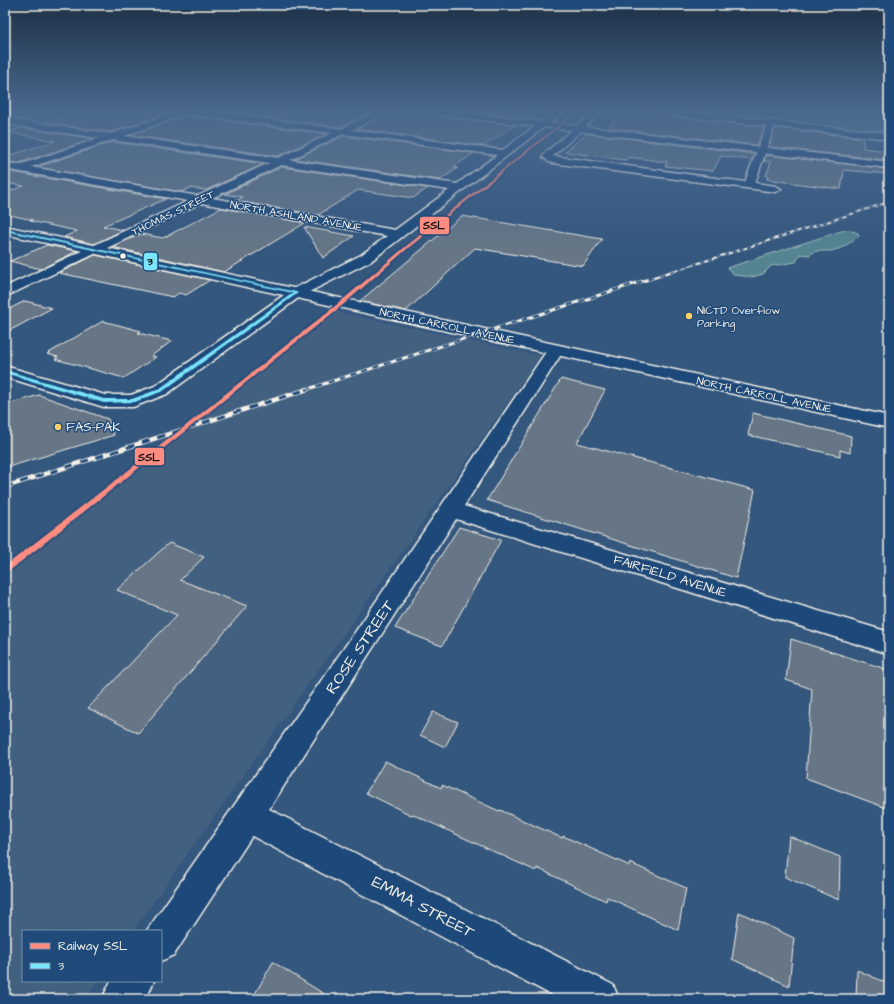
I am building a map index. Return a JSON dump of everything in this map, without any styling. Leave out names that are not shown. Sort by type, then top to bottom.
[{"type":"street","points":[[5,173],[49,158]]},
{"type":"street","points":[[258,158],[459,188]]},
{"type":"street","name":"THOMAS STREET","points":[[5,293],[202,200],[287,158]]},
{"type":"street","points":[[5,370],[104,401],[133,401],[161,390],[296,293],[366,258],[498,158]]},
{"type":"street","points":[[549,158],[552,160],[776,189]]},
{"type":"street","points":[[750,185],[759,158]]},
{"type":"street","points":[[828,158],[889,165]]},
{"type":"street","name":"NORTH ASHLAND AVENUE","points":[[5,166],[398,234]]},
{"type":"street","name":"NORTH CARROLL AVENUE","points":[[5,230],[889,422]]},
{"type":"street","name":"ROSE STREET","points":[[162,941],[451,510],[556,350]]},
{"type":"street","name":"FAIRFIELD AVENUE","points":[[451,510],[889,643]]},
{"type":"street","name":"EMMA STREET","points":[[247,815],[599,999]]},
{"type":"street","points":[[122,999],[134,982]]},
{"type":"shaded area","points":[[334,311],[541,356],[134,930],[22,930],[22,982],[97,982],[85,999],[5,999],[5,564]]},
{"type":"green space","points":[[849,230],[858,233],[859,236],[842,248],[831,251],[816,251],[809,255],[800,254],[796,262],[771,266],[763,274],[752,277],[735,275],[727,268],[841,231]]},
{"type":"building","points":[[5,158],[35,158],[19,163],[5,162]]},
{"type":"building","points":[[65,158],[222,158],[264,164],[206,190],[190,188],[181,192],[37,167]]},
{"type":"building","points":[[467,158],[454,167],[458,168],[440,180],[295,159]]},
{"type":"building","points":[[610,158],[627,158],[626,160]]},
{"type":"building","points":[[635,158],[720,158],[713,171],[665,166],[667,162]]},
{"type":"building","points":[[735,158],[753,158],[752,160]]},
{"type":"building","points":[[765,158],[791,158],[889,169],[889,174],[844,170],[841,189],[767,179],[768,176],[766,176],[771,162],[764,161]]},
{"type":"building","points":[[869,158],[889,158],[889,160]]},
{"type":"building","points":[[281,167],[428,188],[413,198],[358,190],[318,215],[236,201],[243,197],[225,194]]},
{"type":"building","points":[[5,171],[166,199],[103,226],[123,230],[94,244],[64,237],[77,231],[5,214],[5,193],[24,186],[5,183]]},
{"type":"building","points":[[221,208],[305,223],[224,272],[112,247],[141,234],[163,238]]},
{"type":"building","points":[[462,216],[602,239],[583,266],[475,248],[406,311],[360,301]]},
{"type":"building","points":[[304,227],[354,236],[323,258]]},
{"type":"building","points":[[47,245],[77,251],[41,269],[10,261]]},
{"type":"building","points":[[95,255],[210,280],[186,295],[179,293],[173,297],[59,273]]},
{"type":"building","points":[[25,301],[52,308],[5,333],[5,311]]},
{"type":"building","points":[[103,321],[141,331],[138,333],[172,341],[151,356],[156,357],[124,378],[55,359],[58,357],[47,354]]},
{"type":"building","points":[[561,379],[605,390],[577,443],[755,490],[736,578],[487,500]]},
{"type":"building","name":"FAS-PAK","points":[[39,395],[108,419],[114,435],[5,468],[5,405]]},
{"type":"building","points":[[753,413],[851,436],[850,453],[840,450],[840,456],[748,435]]},
{"type":"building","points":[[459,527],[501,540],[442,646],[395,628]]},
{"type":"building","points":[[169,543],[204,557],[180,580],[247,606],[138,733],[88,708],[177,615],[117,590]]},
{"type":"building","points":[[791,639],[889,670],[889,809],[806,778],[812,689],[786,680]]},
{"type":"building","points":[[433,712],[458,722],[445,747],[420,735]]},
{"type":"building","points":[[385,761],[441,788],[442,785],[562,838],[563,836],[630,866],[630,863],[686,888],[678,930],[607,897],[606,901],[537,868],[536,871],[412,814],[411,815],[366,793]]},
{"type":"building","points":[[789,836],[840,857],[839,900],[785,877]]},
{"type":"building","points":[[739,912],[794,938],[789,986],[732,959]]},
{"type":"building","points":[[273,962],[332,999],[252,999]]},
{"type":"building","points":[[857,970],[889,984],[889,999],[856,999]]},
{"type":"railway","points":[[671,272],[889,202]]},
{"type":"railway","points":[[305,390],[674,271]]},
{"type":"railway","points":[[5,487],[308,389]]},
{"type":"rail line","name":"SSL","points":[[5,570],[342,303],[406,248],[519,158]]},
{"type":"transit line","name":"3","points":[[5,230],[296,293]]},
{"type":"transit line","name":"3","points":[[5,371],[104,401],[133,401],[161,390],[296,293]]},
{"type":"place","name":"NICTD Overflow Parking","points":[[689,316]]},
{"type":"place","name":"FAS-PAK","points":[[58,427]]}]
